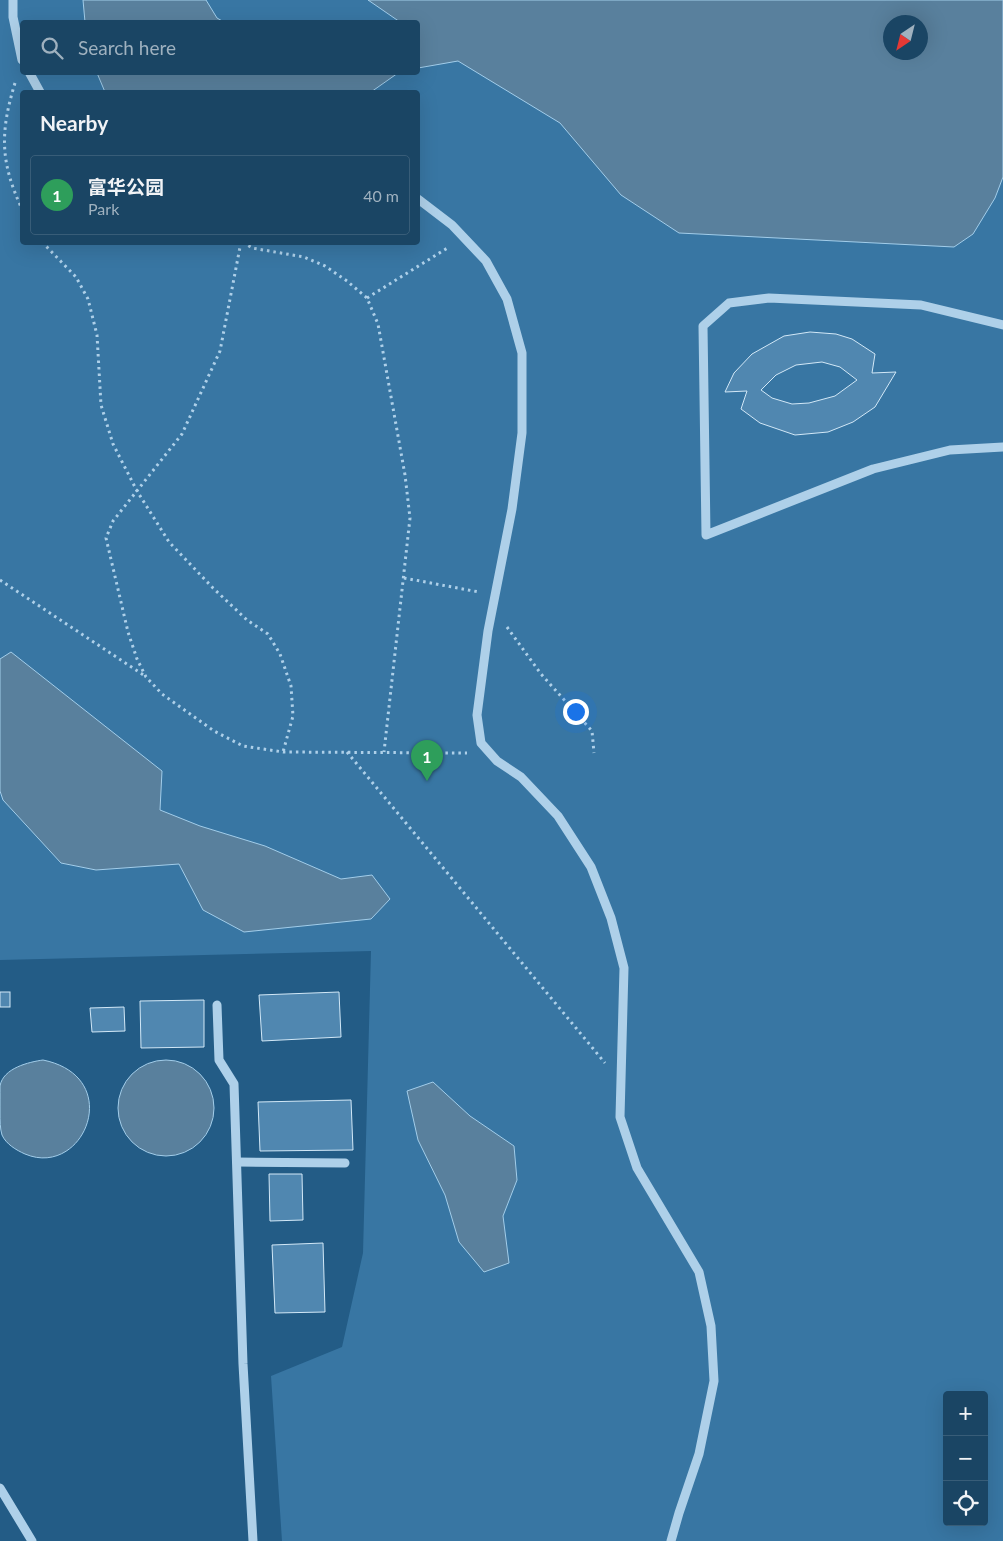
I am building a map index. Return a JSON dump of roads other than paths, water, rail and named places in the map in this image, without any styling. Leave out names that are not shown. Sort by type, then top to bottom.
[{"type":"street","points":[[13,0],[13,17],[20,50]]},
{"type":"street","points":[[31,75],[39,90]]},
{"type":"street","points":[[420,200],[452,224],[486,260],[507,299],[522,353],[522,433],[512,509],[495,596],[477,715],[481,743],[497,761],[521,777],[558,816],[591,867],[611,918],[624,968],[620,1117],[637,1168],[699,1272],[712,1326],[714,1381],[699,1454],[671,1541]]},
{"type":"street","points":[[1003,325],[921,305],[769,298],[729,303],[703,326],[706,534],[873,469],[950,450],[1003,448]]},
{"type":"street","points":[[217,1005],[219,1060],[234,1084],[243,1364],[252,1541]]},
{"type":"street","points":[[237,1162],[345,1163]]},
{"type":"street","points":[[0,1488],[32,1541]]},
{"type":"place","name":"富华公园","points":[[427,781]]}]
